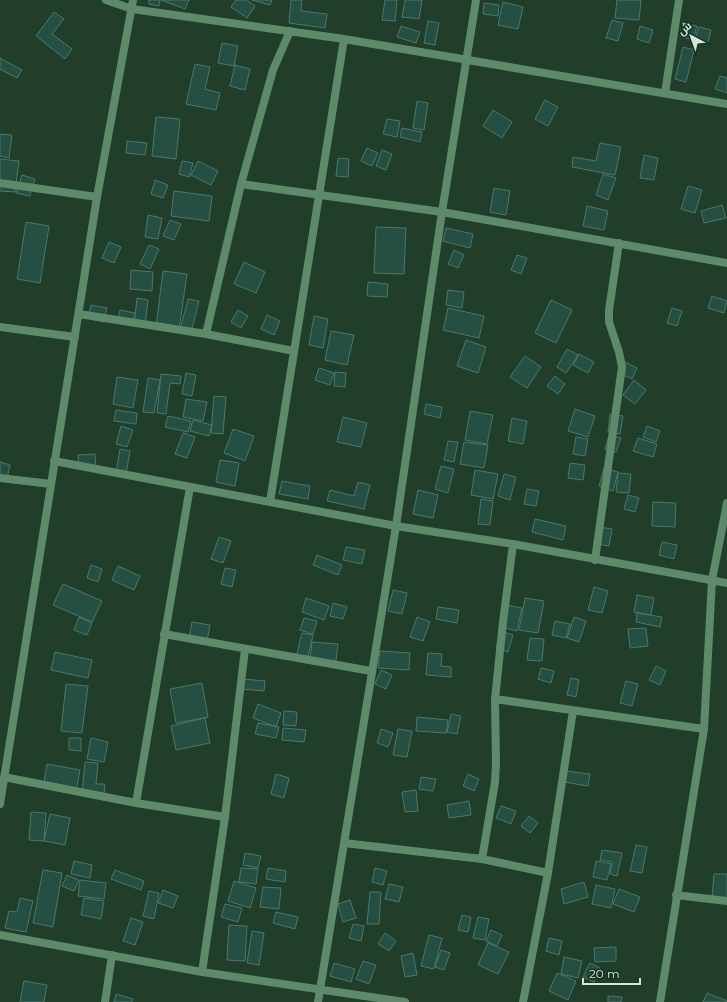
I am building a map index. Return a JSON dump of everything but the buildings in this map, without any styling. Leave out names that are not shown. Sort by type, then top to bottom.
[{"type":"street","points":[[106,0],[727,104]]},
{"type":"street","points":[[318,1002],[371,671],[396,526],[442,212],[476,0]]},
{"type":"street","points":[[665,93],[679,0]]},
{"type":"street","points":[[0,804],[97,197],[133,4]]},
{"type":"street","points":[[206,334],[241,184],[273,70],[290,31]]},
{"type":"street","points":[[270,502],[344,39]]},
{"type":"street","points":[[0,183],[97,197]]},
{"type":"street","points":[[241,184],[442,212],[727,263]]},
{"type":"street","points":[[595,560],[622,367],[619,352],[609,322],[609,310],[619,243]]},
{"type":"street","points":[[79,314],[206,334],[294,351]]},
{"type":"street","points":[[0,327],[75,337]]},
{"type":"street","points":[[54,461],[396,526],[513,544],[727,583]]},
{"type":"street","points":[[0,478],[52,484]]},
{"type":"street","points":[[136,803],[190,487]]},
{"type":"street","points":[[660,1002],[676,895],[704,729],[712,580],[727,503]]},
{"type":"street","points":[[482,859],[495,782],[495,699],[513,544]]},
{"type":"street","points":[[164,634],[371,671]]},
{"type":"street","points":[[202,972],[225,817],[245,649]]},
{"type":"street","points":[[495,699],[704,729]]},
{"type":"street","points":[[523,1002],[548,873],[573,711]]},
{"type":"street","points":[[4,777],[136,803],[225,817]]},
{"type":"street","points":[[344,843],[482,859],[548,873]]},
{"type":"street","points":[[676,895],[727,901]]},
{"type":"street","points":[[0,935],[202,972],[405,1002]]},
{"type":"street","points":[[105,1002],[112,956]]}]
